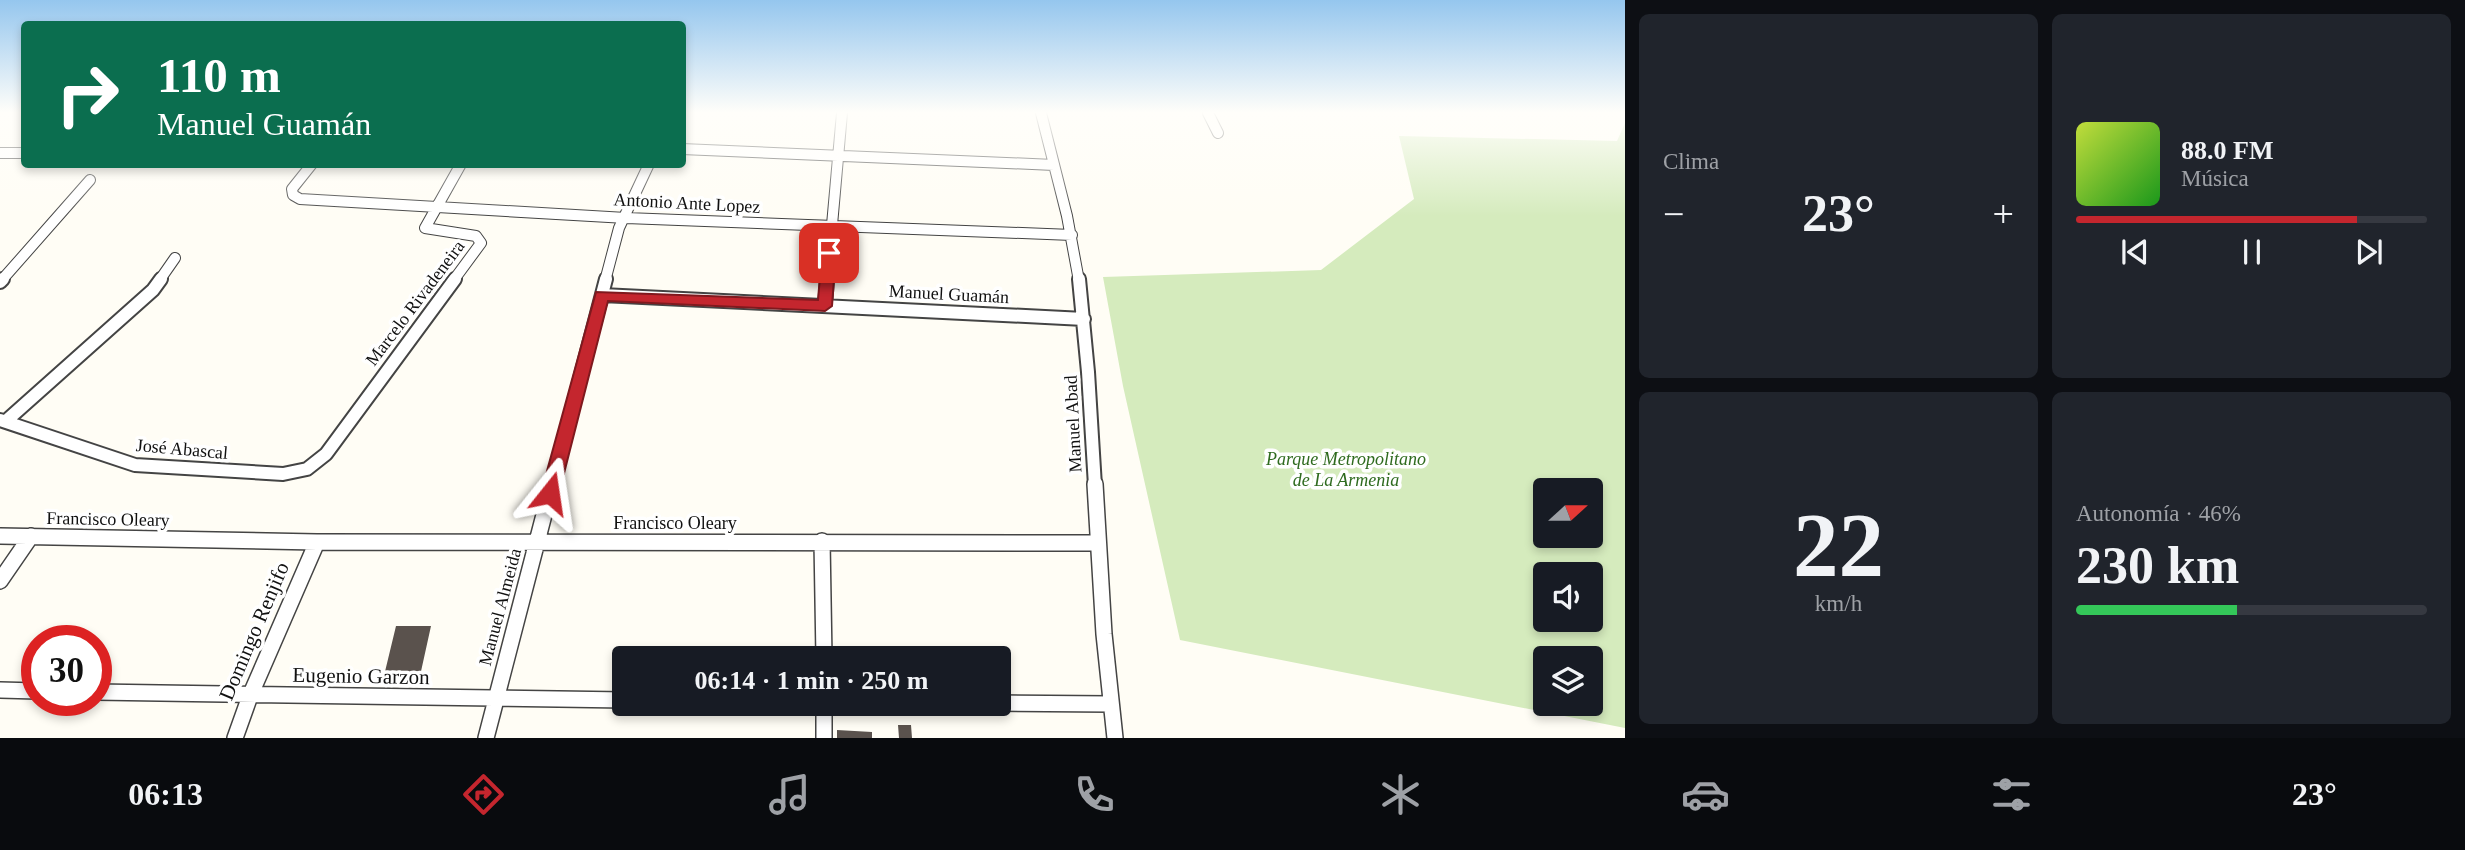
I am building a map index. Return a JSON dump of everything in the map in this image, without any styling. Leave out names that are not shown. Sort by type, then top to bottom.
[{"type":"street","points":[[825,306],[839,147]]},
{"type":"street","name":"Manuel Abad","points":[[1050,147],[1072,235],[1084,319],[1097,543],[1115,738]]},
{"type":"street","points":[[686,149],[1054,165]]},
{"type":"street","points":[[0,153],[21,153]]},
{"type":"street","name":"Antonio Ante Lopez","points":[[309,168],[292,189],[293,195],[300,199],[626,218],[1072,235]]},
{"type":"street","points":[[436,207],[459,168]]},
{"type":"street","name":"Manuel Almeida","points":[[486,738],[619,228],[647,168]]},
{"type":"street","points":[[0,282],[90,180]]},
{"type":"street","name":"Marcelo Rivadeneira","points":[[283,474],[307,469],[326,454],[481,243],[476,236],[428,230],[425,224],[436,207]]},
{"type":"street","points":[[3,421],[153,290],[175,258]]},
{"type":"street","name":"Manuel Guamán","points":[[602,295],[1084,319]]},
{"type":"street","name":"José Abascal","points":[[3,421],[135,465],[283,474]]},
{"type":"street","name":"Francisco Oleary","points":[[0,536],[317,542],[1097,543]]},
{"type":"street","points":[[0,582],[31,536]]},
{"type":"street","points":[[822,541],[824,646]]},
{"type":"street","name":"Domingo Renjifo","points":[[235,738],[250,696],[317,542]]},
{"type":"street","points":[[0,690],[21,691]]},
{"type":"street","name":"Eugenio Garzon","points":[[112,692],[612,700]]},
{"type":"street","points":[[1011,703],[1110,704]]},
{"type":"street","points":[[824,716],[824,738]]},
{"type":"green space","name":"Parque Metropolitano de La Armenia","points":[[1402,147],[1625,147],[1625,728],[1564,716],[1603,716],[1603,646],[1533,646],[1533,710],[1180,640],[1123,386],[1103,277],[1321,270],[1414,199]]},
{"type":"building","points":[[396,626],[431,626],[418,685],[382,684]]},
{"type":"building","points":[[898,725],[911,725],[912,738],[899,738]]},
{"type":"building","points":[[837,730],[872,732],[872,738],[837,738]]},
{"type":"route","points":[[550,493],[602,295],[825,306],[829,253]]}]
